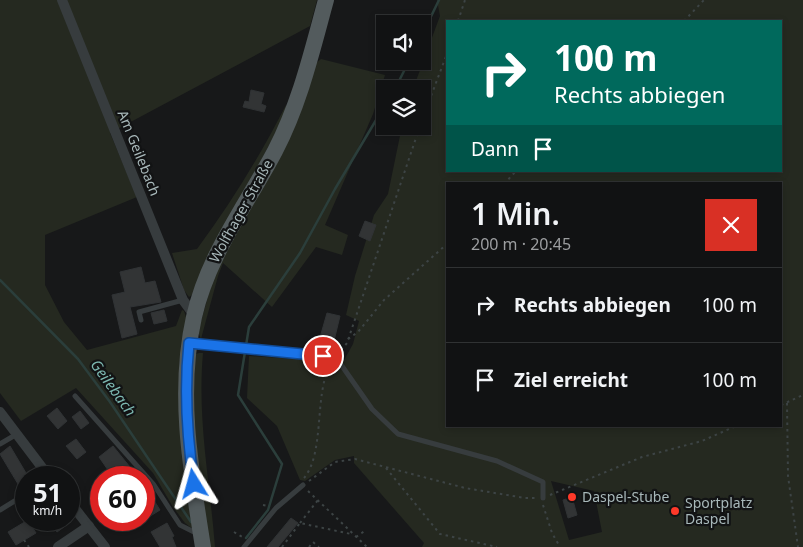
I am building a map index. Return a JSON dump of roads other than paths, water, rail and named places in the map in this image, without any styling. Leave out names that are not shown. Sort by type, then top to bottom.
[{"type":"main road","name":"Wolfhager Straße","points":[[202,541],[190,456],[186,377],[194,315],[209,270],[222,241],[275,151],[291,118],[306,74],[326,0]]},
{"type":"street","name":"Am Geilebach","points":[[62,0],[183,300],[194,315]]},
{"type":"street","points":[[0,412],[41,466]]},
{"type":"street","points":[[80,515],[106,547]]},
{"type":"street","points":[[58,547],[89,526]]},
{"type":"lane","points":[[141,320],[139,312],[183,300]]},
{"type":"lane","points":[[189,343],[236,346],[323,356],[334,360],[342,366],[372,409],[398,434],[497,461],[543,482],[543,498]]},
{"type":"lane","points":[[323,356],[325,348]]},
{"type":"lane","points":[[75,396],[154,485],[180,525],[202,541]]},
{"type":"lane","points":[[0,444],[17,434]]},
{"type":"lane","points":[[244,547],[276,508],[303,485]]},
{"type":"lane","points":[[0,510],[15,501]]},
{"type":"waterway","points":[[431,16],[439,0]]},
{"type":"waterway","points":[[400,80],[404,70]]},
{"type":"waterway","points":[[246,538],[268,510],[282,464],[238,395],[249,327],[300,253],[376,120]]},
{"type":"waterway","name":"Geilebach","points":[[0,280],[78,359],[110,402],[191,522]]},
{"type":"place","name":"Daspel-Stube","points":[[572,497]]},
{"type":"place","name":"Sportplatz Daspel","points":[[675,511]]}]
